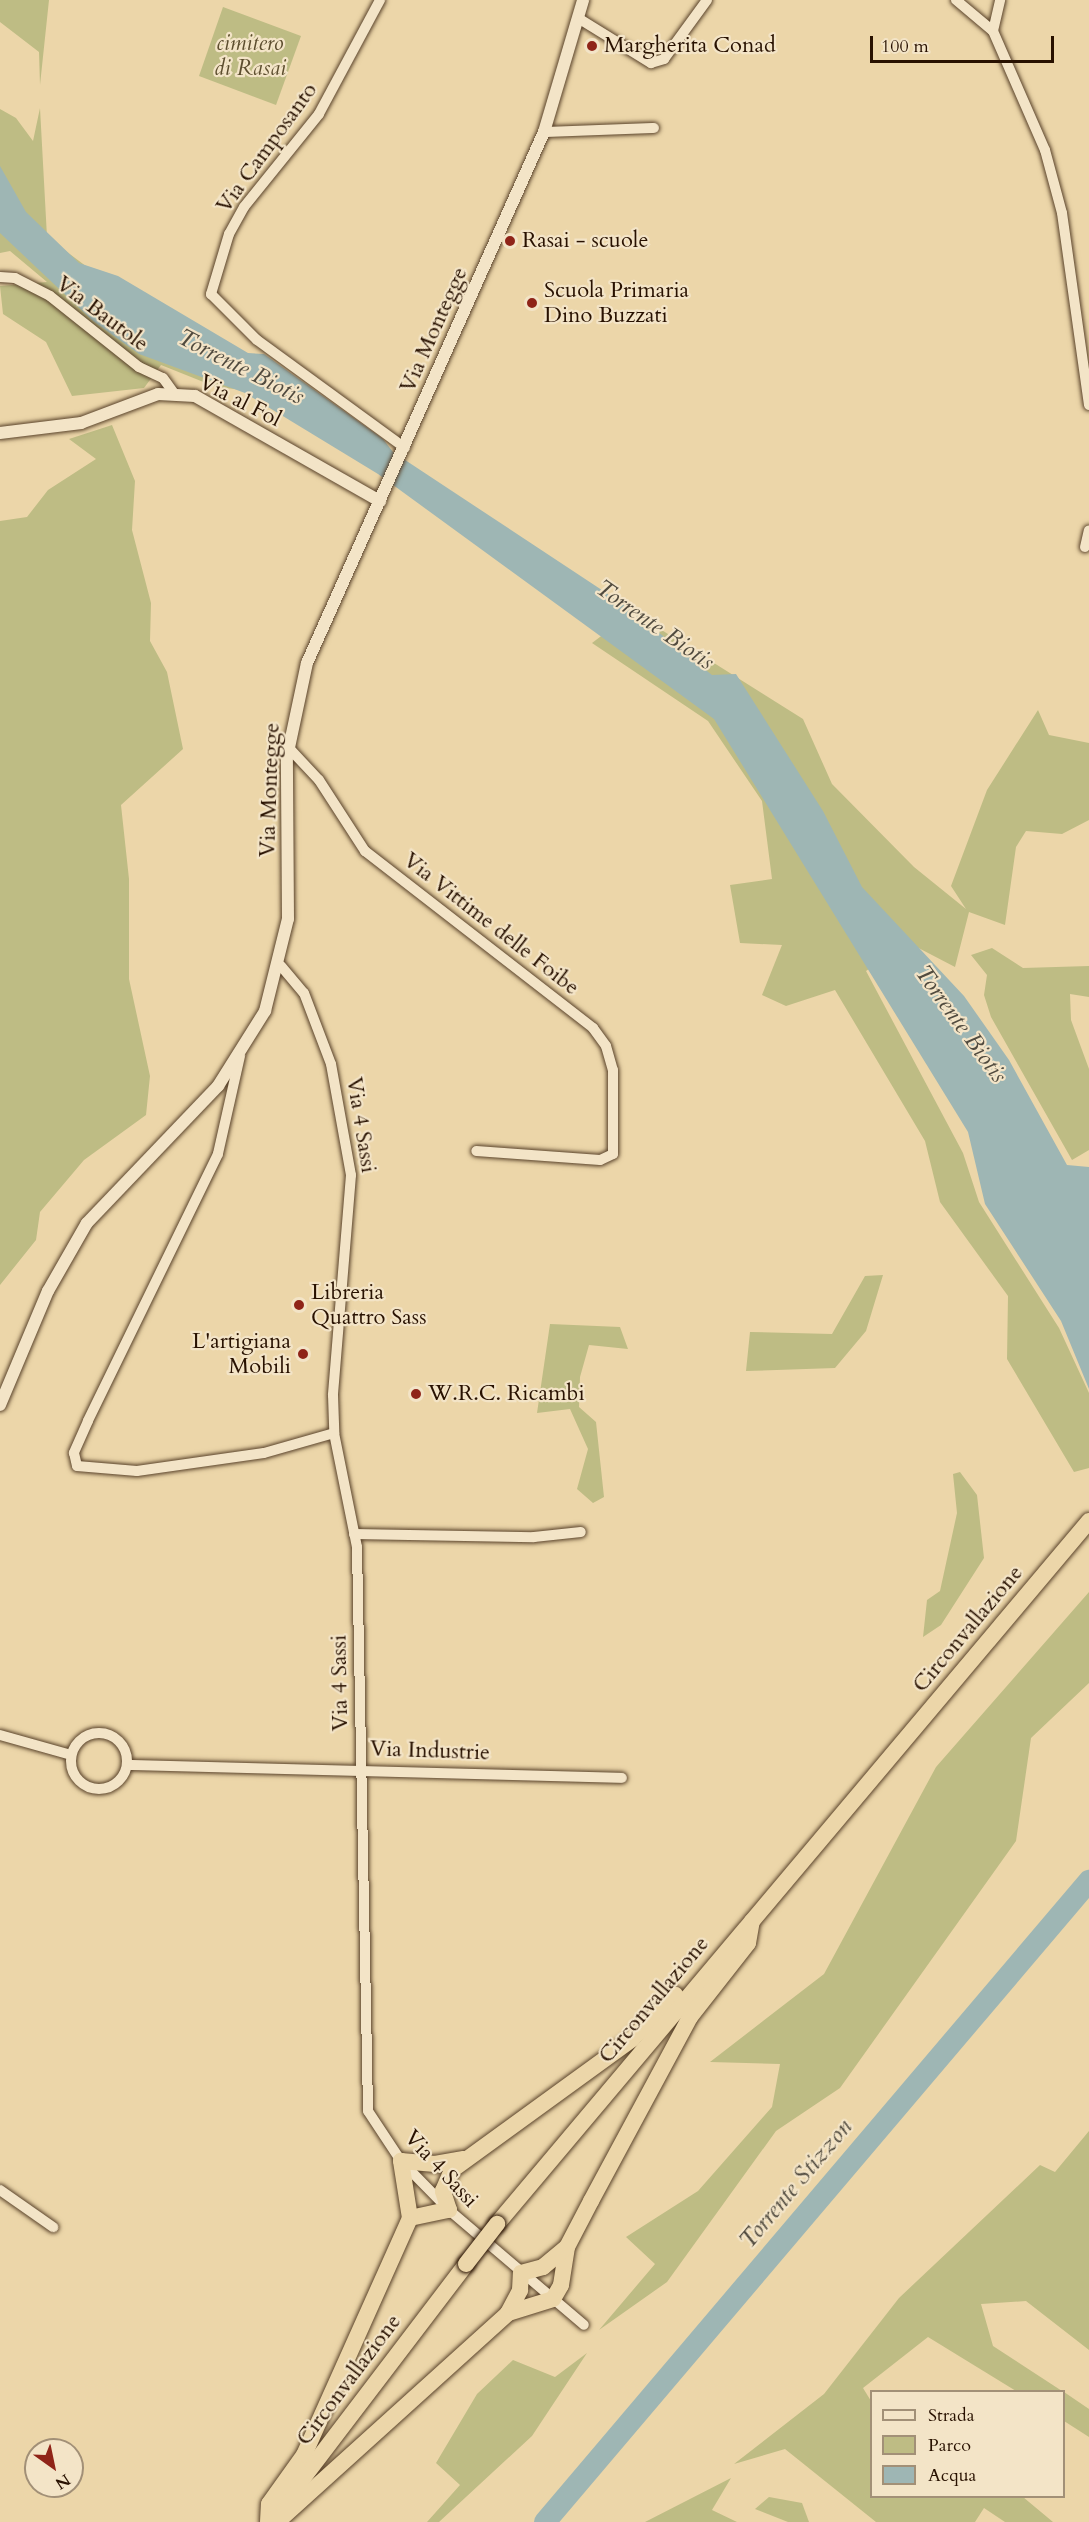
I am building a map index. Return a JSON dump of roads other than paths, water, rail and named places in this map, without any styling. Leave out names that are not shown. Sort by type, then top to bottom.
[{"type":"highway","name":"Circonvallazione","points":[[269,2522],[497,2224],[1089,1521]]},
{"type":"highway","points":[[410,2218],[449,2210],[446,2180],[465,2158],[632,2039],[744,1920],[752,1919],[748,1943],[690,2017],[567,2247],[561,2285],[553,2299],[508,2313]]},
{"type":"highway","points":[[269,2522],[269,2504],[303,2455],[410,2218],[401,2162],[435,2164],[465,2158]]},
{"type":"highway","points":[[277,2522],[508,2313],[520,2290],[521,2273],[543,2267],[567,2247]]},
{"type":"street","name":"Via Camposanto","points":[[380,0],[319,114],[244,207],[229,234],[211,294],[273,353],[405,448]]},
{"type":"street","name":"Via Montegge","points":[[0,1405],[48,1291],[87,1223],[218,1086],[240,1056],[266,1011],[281,966],[288,920],[288,747],[308,663],[544,132],[583,0]]},
{"type":"street","points":[[578,18],[651,63],[664,59],[707,0]]},
{"type":"street","points":[[956,0],[993,31],[1045,150],[1062,213],[1089,405]]},
{"type":"street","points":[[993,31],[1000,0]]},
{"type":"street","points":[[544,132],[654,128]]},
{"type":"street","name":"Via Bautole","points":[[0,277],[15,278],[50,296],[139,368],[163,378],[174,393]]},
{"type":"street","name":"Via al Fol","points":[[0,433],[81,423],[174,393],[195,396],[380,501]]},
{"type":"street","points":[[1084,547],[1089,530]]},
{"type":"street","name":"Via Vittime delle Foibe","points":[[288,747],[319,780],[365,851],[593,1028],[606,1046],[612,1070],[613,1154],[600,1160],[476,1151]]},
{"type":"street","name":"Via 4 Sassi","points":[[281,966],[304,993],[331,1064],[351,1175],[334,1433],[354,1534],[368,2111],[401,2162],[449,2210],[584,2325]]},
{"type":"street","points":[[240,1056],[218,1154],[88,1421],[74,1453],[77,1466],[137,1471],[264,1453],[334,1433]]},
{"type":"street","points":[[354,1534],[534,1537],[581,1532]]},
{"type":"street","points":[[104,1734],[125,1748],[128,1765],[117,1785],[94,1791],[75,1778],[71,1755],[80,1740],[104,1734]]},
{"type":"street","points":[[0,1735],[71,1755]]},
{"type":"street","name":"Via Industrie","points":[[128,1765],[361,1768],[622,1778]]},
{"type":"street","points":[[0,2190],[52,2227]]},
{"type":"water","name":"Torrente Biotis","points":[[0,166],[26,212],[79,263],[118,276],[248,353],[264,354],[383,439],[393,452],[623,604],[712,675],[736,674],[823,811],[862,887],[964,996],[1009,1060],[1067,1165],[1089,1167],[1089,1389],[1061,1321],[985,1204],[968,1132],[714,719],[378,474],[245,393],[139,354],[93,321],[0,233]]},
{"type":"waterway","name":"Torrente Stizzon","points":[[545,2522],[1089,1881]]},
{"type":"place","name":"Margherita Conad","points":[[592,46]]},
{"type":"place","name":"Rasai - scuole","points":[[510,241]]},
{"type":"place","name":"Scuola Primaria Dino Buzzati","points":[[532,303]]},
{"type":"place","name":"Libreria Quattro Sass","points":[[299,1305]]},
{"type":"place","name":"L'artigiana Mobili","points":[[303,1354]]},
{"type":"place","name":"W.R.C. Ricambi","points":[[416,1394]]},
{"type":"park label","name":"cimitero di Rasai","points":[[250,56]]}]
